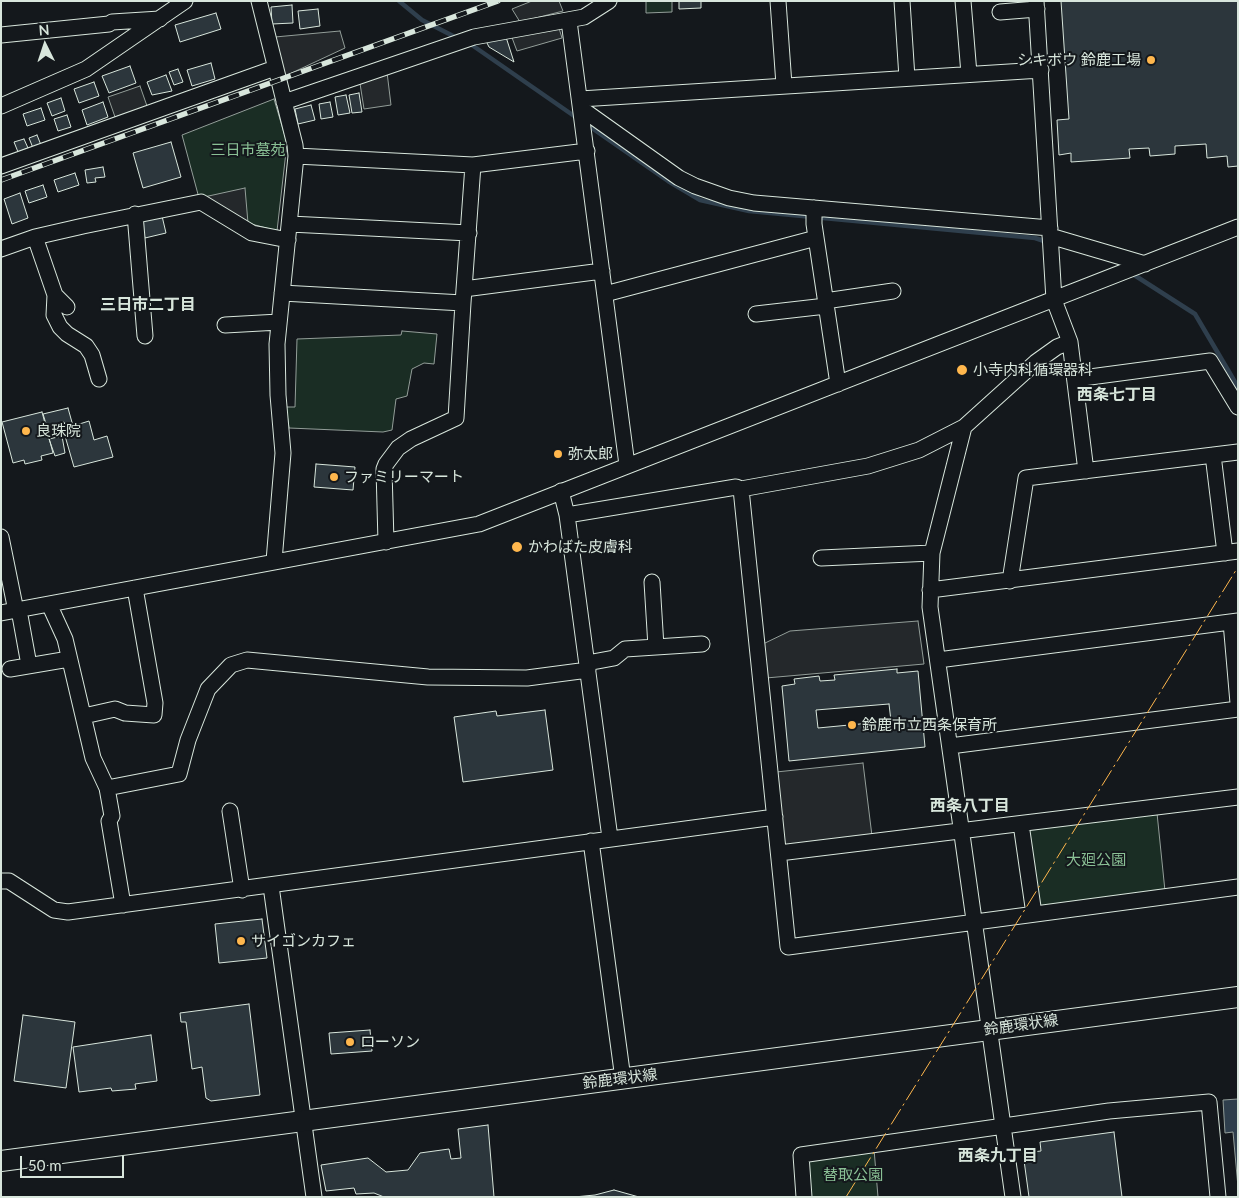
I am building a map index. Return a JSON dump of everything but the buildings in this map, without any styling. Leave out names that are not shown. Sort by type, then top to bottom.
[{"type":"main road","name":"鈴鹿環状線","points":[[1,1161],[1238,996]]},
{"type":"street","points":[[1,106],[86,69],[185,1]]},
{"type":"street","points":[[259,1],[296,156],[279,322],[278,395],[283,453],[274,561]]},
{"type":"street","points":[[284,102],[474,37],[584,17],[608,1]]},
{"type":"street","points":[[778,1],[784,85]]},
{"type":"street","points":[[902,1],[907,78]]},
{"type":"street","points":[[963,1],[969,74]]},
{"type":"street","points":[[1000,12],[1036,5],[1054,300],[1070,342],[1086,471]]},
{"type":"street","points":[[1,35],[161,18]]},
{"type":"street","points":[[569,21],[627,465]]},
{"type":"street","points":[[1,166],[275,68]]},
{"type":"street","points":[[582,114],[784,85],[1041,70]]},
{"type":"street","points":[[582,114],[678,178],[695,186],[754,203],[814,208],[1050,237],[1145,264]]},
{"type":"street","points":[[296,156],[473,165],[587,151]]},
{"type":"street","points":[[386,542],[384,470],[386,464],[398,448],[411,439],[456,418],[473,165]]},
{"type":"street","points":[[1,250],[35,238],[135,214],[201,202],[252,233],[288,240]]},
{"type":"street","points":[[814,208],[815,231],[838,384]]},
{"type":"street","points":[[135,214],[145,336]]},
{"type":"street","points":[[290,224],[469,233]]},
{"type":"street","points":[[12,611],[479,524],[1238,227]]},
{"type":"street","points":[[605,294],[815,231]]},
{"type":"street","points":[[35,238],[55,295],[54,315],[60,327],[67,334],[86,346],[92,355],[99,379]]},
{"type":"street","points":[[282,293],[464,296],[602,272]]},
{"type":"street","points":[[756,314],[826,304],[893,291]]},
{"type":"street","points":[[55,295],[67,307]]},
{"type":"street","points":[[225,325],[279,322]]},
{"type":"street","points":[[567,515],[736,487],[741,489],[868,466],[919,450],[964,427],[1036,362],[1057,347],[1070,342]]},
{"type":"street","points":[[1075,379],[1210,361],[1238,407]]},
{"type":"street","points":[[964,427],[932,553],[930,607],[976,921],[1013,1197]]},
{"type":"street","points":[[1010,581],[1026,478],[1238,452]]},
{"type":"street","points":[[930,590],[1231,552],[1213,455]]},
{"type":"street","points":[[741,489],[788,947],[1238,886]]},
{"type":"street","points":[[561,491],[567,515],[610,838]]},
{"type":"street","points":[[1,537],[12,611],[29,666]]},
{"type":"street","points":[[821,558],[932,553]]},
{"type":"street","points":[[652,582],[656,647]]},
{"type":"street","points":[[84,716],[115,709],[125,713],[154,715],[155,702],[135,588]]},
{"type":"street","points":[[49,604],[65,639],[93,758],[106,788],[112,816],[109,821],[123,905]]},
{"type":"street","points":[[938,660],[1234,622],[1238,703]]},
{"type":"street","points":[[106,788],[179,774],[188,740],[208,689],[231,665],[247,660],[428,677],[527,678],[588,667],[614,658],[625,650],[702,644]]},
{"type":"street","points":[[10,669],[69,660]]},
{"type":"street","points":[[950,746],[1238,710]]},
{"type":"street","points":[[779,853],[1238,797]]},
{"type":"street","points":[[230,811],[242,890]]},
{"type":"street","points":[[1,881],[9,881],[54,910],[68,912],[775,817]]},
{"type":"street","points":[[1021,824],[1034,914]]},
{"type":"street","points":[[591,841],[623,1079]]},
{"type":"street","points":[[271,886],[314,1197]]},
{"type":"street","points":[[804,1197],[801,1154],[1109,1111],[1209,1102],[1218,1197]]},
{"type":"green space","points":[[646,1],[672,1],[672,12],[646,13]]},
{"type":"green space","name":"三日市墓苑","points":[[274,99],[287,143],[277,231],[248,223],[199,198],[182,135]]},
{"type":"green space","points":[[402,331],[437,334],[434,364],[424,363],[412,369],[407,396],[396,399],[392,430],[383,432],[289,428],[286,407],[295,407],[297,339],[401,335]]},
{"type":"green space","name":"大廻公園","points":[[1157,813],[1165,891],[1041,907],[1036,904],[1026,833],[1031,827]]},
{"type":"green space","name":"替取公園","points":[[874,1149],[878,1197],[809,1197],[807,1164],[811,1158]]},
{"type":"shaded area","points":[[532,1],[559,1],[563,11],[520,22],[512,9]]},
{"type":"shaded area","points":[[558,25],[562,38],[517,51],[511,35]]},
{"type":"shaded area","points":[[340,31],[345,48],[283,77],[275,37]]},
{"type":"shaded area","points":[[387,72],[391,105],[364,109],[359,77]]},
{"type":"shaded area","points":[[140,86],[147,106],[115,117],[108,97]]},
{"type":"shaded area","points":[[245,188],[248,223],[204,197]]},
{"type":"shaded area","points":[[918,621],[924,664],[766,678],[763,644],[790,631]]},
{"type":"shaded area","points":[[863,763],[872,836],[788,847],[783,843],[776,772]]},
{"type":"water","points":[[1238,1099],[1238,1187],[1233,1132],[1225,1133],[1223,1100]]},
{"type":"waterway","points":[[399,1],[422,20],[457,38]]},
{"type":"waterway","points":[[469,43],[577,118]]},
{"type":"waterway","points":[[586,124],[668,181],[700,200],[749,211],[1035,238],[1047,242]]},
{"type":"waterway","points":[[1131,273],[1195,314],[1238,387]]},
{"type":"railway","points":[[1,180],[498,1]]},
{"type":"power","points":[[846,1197],[1238,567]]},
{"type":"place","name":"シキボウ 鈴鹿工場","points":[[1151,60]]},
{"type":"place","name":"小寺内科循環器科","points":[[962,370]]},
{"type":"place","name":"良珠院","points":[[26,431]]},
{"type":"place","name":"弥太郎","points":[[558,454]]},
{"type":"place","name":"ファミリーマート","points":[[334,477]]},
{"type":"place","name":"かわばた皮膚科","points":[[517,547]]},
{"type":"place","name":"鈴鹿市立西条保育所","points":[[852,725]]},
{"type":"place","name":"サイゴンカフェ","points":[[241,941]]},
{"type":"place","name":"ローソン","points":[[350,1042]]},
{"type":"district","name":"三日市二丁目","points":[[148,305]]},
{"type":"district","name":"西条七丁目","points":[[1117,395]]},
{"type":"district","name":"西条八丁目","points":[[970,806]]},
{"type":"district","name":"西条九丁目","points":[[998,1156]]}]
